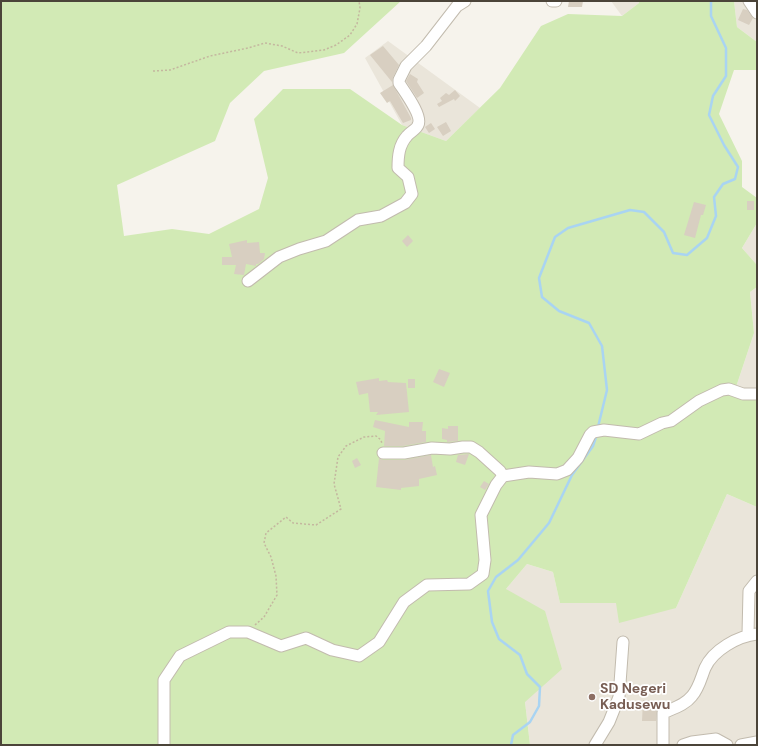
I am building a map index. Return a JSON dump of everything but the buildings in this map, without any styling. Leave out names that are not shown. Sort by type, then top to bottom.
[{"type":"street","points":[[248,281],[279,257],[326,241],[358,220],[381,216],[405,203],[412,194],[408,176],[398,168],[398,151],[406,136],[418,126],[419,122],[413,104],[399,83],[399,80],[406,66],[426,46],[457,6],[464,1]]},
{"type":"street","points":[[749,1],[757,13]]},
{"type":"street","points":[[164,745],[164,680],[180,656],[229,632],[248,632],[281,646],[306,638],[332,650],[359,656],[379,642],[404,602],[427,585],[469,584],[483,574],[485,560],[481,515],[496,485],[503,476],[529,472],[557,474],[567,470],[578,458],[590,436],[599,431],[639,434],[662,423],[671,421],[699,401],[722,390],[729,389],[743,394],[757,394]]},
{"type":"street","points":[[383,453],[404,453],[432,448],[450,449],[463,446],[471,447],[479,452],[503,476]]},
{"type":"street","points":[[662,745],[663,713],[686,703],[700,684],[705,668],[713,656],[728,645],[753,634],[749,591],[757,581]]},
{"type":"street","points":[[595,745],[609,722],[619,697],[623,642]]},
{"type":"street","points":[[684,745],[692,742],[716,739],[727,745]]},
{"type":"street","points":[[740,745],[757,742]]},
{"type":"path","points":[[153,71],[170,70],[210,56],[265,43],[282,46],[298,53],[324,50],[336,45],[350,35],[357,24],[360,8],[359,1]]},
{"type":"path","points":[[248,632],[264,617],[277,595],[276,576],[271,557],[264,543],[266,533],[286,518],[293,523],[316,525],[341,509],[334,484],[338,457],[346,446],[364,437],[376,436],[382,440],[383,453]]},
{"type":"shaded area","points":[[611,1],[639,1],[639,3],[622,16]]},
{"type":"shaded area","points":[[734,1],[757,1],[757,42],[737,27]]},
{"type":"shaded area","points":[[388,41],[480,108],[446,141],[402,125],[365,58]]},
{"type":"shaded area","points":[[757,223],[757,265],[742,248]]},
{"type":"shaded area","points":[[757,287],[757,392],[735,390],[754,333],[750,292]]},
{"type":"shaded area","points":[[727,494],[757,507],[757,745],[530,745],[525,702],[506,589],[527,564],[553,572],[560,603],[616,603],[676,608]]},
{"type":"green space","points":[[1,1],[401,1],[344,53],[264,71],[230,103],[215,141],[117,185],[124,236],[172,229],[209,234],[259,209],[268,178],[254,119],[283,89],[350,89],[402,125],[446,141],[500,88],[541,26],[568,14],[622,16],[639,3],[639,1],[734,1],[737,27],[757,42],[757,70],[734,70],[719,114],[742,161],[742,187],[757,198],[757,223],[742,248],[757,265],[757,287],[750,292],[754,333],[735,390],[757,392],[757,507],[727,494],[676,608],[619,623],[616,603],[560,603],[553,572],[527,564],[506,589],[545,611],[562,669],[525,702],[530,745],[1,745]]},
{"type":"waterway","points":[[598,427],[607,390],[602,346],[589,323],[559,311],[542,297],[539,278],[555,237],[568,228],[630,210],[644,212],[664,232],[673,253],[687,255],[707,238],[716,216],[714,197],[723,184],[735,179],[738,167],[724,145],[709,115],[713,96],[726,76],[726,48],[711,16],[711,1]]},
{"type":"waterway","points":[[511,745],[513,735],[530,722],[539,706],[540,687],[527,674],[520,655],[499,639],[492,622],[488,591],[496,577],[518,560],[549,523],[572,475],[593,446],[597,434]]},
{"type":"place","name":"SD Negeri Kadusewu","points":[[592,697]]}]
